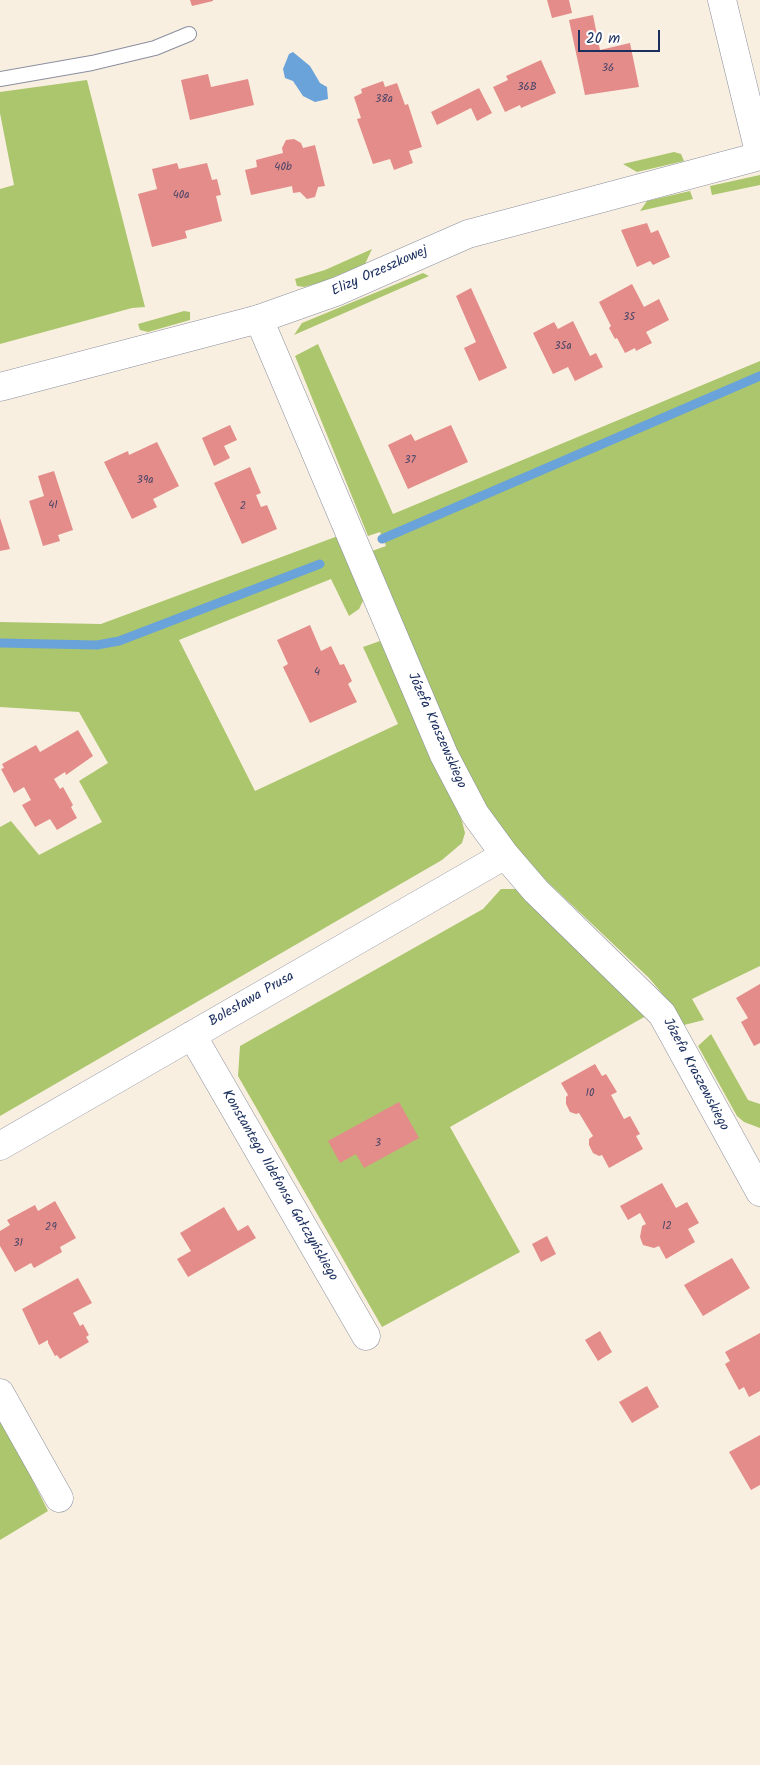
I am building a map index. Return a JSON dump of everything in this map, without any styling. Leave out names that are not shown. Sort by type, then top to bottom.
[{"type":"street","points":[[722,0],[760,156]]},
{"type":"street","name":"Elizy Orzeszkowej","points":[[0,387],[259,319],[338,292],[468,234],[760,156]]},
{"type":"street","name":"Józefa Kraszewskiego","points":[[259,319],[444,755],[475,814],[505,855],[536,892],[662,1014],[750,1154],[760,1192]]},
{"type":"street","name":"Bolesława Prusa","points":[[0,1146],[505,855]]},
{"type":"street","name":"Konstantego Ildefonsa Gałczyńskiego","points":[[192,1035],[366,1336]]},
{"type":"street","points":[[0,1393],[59,1498]]},
{"type":"lane","points":[[0,79],[101,61],[155,48],[189,34]]},
{"type":"green space","points":[[87,80],[145,307],[132,308],[0,344],[0,189],[14,185],[0,113],[0,92]]},
{"type":"green space","points":[[674,152],[681,154],[684,161],[637,172],[623,164]]},
{"type":"green space","points":[[760,175],[760,185],[712,195],[710,186]]},
{"type":"green space","points":[[690,191],[693,199],[640,211],[647,201]]},
{"type":"green space","points":[[372,249],[365,264],[322,282],[304,287],[297,286],[295,279],[325,270]]},
{"type":"green space","points":[[423,273],[429,276],[294,335],[302,323]]},
{"type":"green space","points":[[184,311],[190,312],[190,320],[148,332],[140,330],[138,324]]},
{"type":"green space","points":[[318,344],[393,514],[760,361],[760,966],[692,999],[704,1020],[684,1025],[670,1003],[649,978],[534,869],[489,817],[454,750],[372,551],[386,546],[380,532],[368,536],[295,356]]},
{"type":"green space","points":[[338,536],[364,599],[359,609],[349,616],[331,579],[179,640],[255,791],[398,724],[363,647],[380,641],[462,821],[465,833],[462,843],[442,860],[0,1116],[0,827],[11,821],[39,855],[102,822],[79,781],[108,763],[79,712],[0,707],[0,622],[101,624]]},
{"type":"green space","points":[[501,889],[516,889],[526,897],[646,1016],[450,1127],[520,1252],[382,1327],[238,1076],[240,1046],[483,909]]},
{"type":"green space","points":[[711,1034],[748,1100],[760,1104],[760,1128],[744,1122],[737,1116],[698,1046]]},
{"type":"green space","points":[[0,1414],[48,1511],[0,1540]]},
{"type":"water","points":[[293,52],[310,66],[320,83],[327,87],[328,99],[315,102],[303,96],[293,81],[285,78],[283,69],[289,54]]},
{"type":"building","points":[[190,0],[213,0],[213,1],[192,6]]},
{"type":"building","points":[[547,0],[569,0],[572,13],[552,18]]},
{"type":"building","points":[[593,15],[600,50],[630,43],[639,87],[585,95],[569,20]]},
{"type":"building","points":[[541,60],[556,93],[521,108],[520,105],[505,112],[493,87],[508,80],[506,76]]},
{"type":"building","points":[[208,74],[211,87],[248,79],[254,105],[190,120],[181,80]]},
{"type":"building","points":[[383,81],[385,87],[397,83],[405,105],[408,104],[422,147],[409,151],[413,163],[394,170],[390,159],[373,164],[357,119],[361,118],[354,97],[362,93],[361,89]]},
{"type":"building","points":[[479,88],[492,113],[477,121],[471,108],[437,125],[431,112]]},
{"type":"building","points":[[294,139],[301,143],[303,148],[315,145],[325,186],[318,187],[315,197],[307,199],[300,192],[293,193],[292,186],[251,195],[245,170],[257,167],[256,160],[283,153],[282,148],[286,140]]},
{"type":"building","points":[[177,163],[179,169],[207,163],[212,180],[217,179],[221,195],[216,196],[222,221],[185,231],[187,238],[152,247],[138,194],[157,189],[152,169]]},
{"type":"building","points":[[647,223],[651,233],[658,230],[670,257],[653,265],[650,261],[637,267],[621,230]]},
{"type":"building","points":[[632,284],[644,307],[659,299],[669,320],[646,332],[652,343],[636,351],[635,348],[625,353],[609,328],[611,326],[599,302]]},
{"type":"building","points":[[471,288],[507,368],[479,381],[464,348],[476,342],[456,296]]},
{"type":"building","points":[[573,321],[590,356],[596,353],[603,367],[575,381],[568,367],[553,374],[533,333],[554,322],[558,329]]},
{"type":"building","points":[[230,425],[237,440],[224,446],[230,458],[214,466],[202,438]]},
{"type":"building","points":[[451,425],[468,462],[408,489],[388,445],[411,434],[415,441]]},
{"type":"building","points":[[157,442],[179,486],[153,499],[157,507],[132,519],[104,462],[128,451],[129,455]]},
{"type":"building","points":[[250,467],[261,493],[256,495],[261,507],[267,505],[277,529],[242,544],[214,483]]},
{"type":"building","points":[[54,471],[73,530],[58,535],[60,541],[43,546],[29,501],[44,496],[38,476]]},
{"type":"building","points":[[0,518],[10,549],[0,551]]},
{"type":"building","points":[[310,625],[321,651],[331,646],[340,665],[344,664],[352,681],[348,684],[357,702],[310,723],[283,667],[288,664],[277,640]]},
{"type":"building","points":[[78,730],[93,756],[66,775],[65,772],[54,779],[60,789],[63,787],[73,805],[71,807],[77,818],[57,830],[50,819],[35,827],[22,805],[31,800],[24,787],[14,793],[1,769],[4,768],[2,764],[36,745],[40,752]]},
{"type":"building","points":[[760,984],[760,1043],[754,1046],[741,1022],[748,1018],[736,998]]},
{"type":"building","points":[[595,1064],[602,1076],[606,1074],[617,1092],[611,1095],[624,1119],[630,1116],[640,1134],[636,1136],[643,1149],[609,1168],[602,1155],[599,1156],[593,1153],[589,1145],[589,1139],[593,1136],[579,1113],[570,1112],[566,1104],[566,1097],[568,1095],[561,1083]]},
{"type":"building","points":[[399,1102],[419,1138],[364,1168],[356,1154],[340,1163],[328,1141]]},
{"type":"building","points":[[662,1183],[676,1208],[687,1202],[699,1223],[688,1229],[695,1242],[666,1259],[659,1246],[654,1248],[643,1245],[640,1237],[642,1226],[646,1224],[640,1213],[628,1220],[620,1206]]},
{"type":"building","points":[[55,1201],[76,1238],[60,1247],[62,1252],[34,1268],[31,1263],[15,1272],[0,1246],[0,1231],[10,1225],[7,1220],[35,1205],[38,1211]]},
{"type":"building","points":[[224,1207],[238,1231],[248,1225],[256,1238],[188,1277],[177,1259],[191,1251],[180,1233]]},
{"type":"building","points":[[547,1236],[556,1254],[541,1262],[532,1244]]},
{"type":"building","points":[[732,1258],[750,1288],[703,1316],[684,1285]]},
{"type":"building","points":[[78,1278],[92,1303],[73,1313],[80,1326],[83,1324],[89,1335],[86,1337],[89,1342],[60,1359],[57,1355],[55,1356],[48,1340],[39,1345],[22,1309]]},
{"type":"building","points":[[600,1331],[612,1352],[598,1361],[585,1340]]},
{"type":"building","points":[[760,1333],[760,1391],[749,1397],[744,1387],[739,1390],[725,1364],[730,1361],[725,1352]]},
{"type":"building","points":[[647,1386],[659,1407],[632,1423],[619,1402]]},
{"type":"building","points":[[760,1435],[760,1485],[751,1490],[729,1452]]},
{"type":"waterway","points":[[382,539],[760,376]]},
{"type":"waterway","points":[[0,643],[97,645],[119,641],[320,564]]}]
